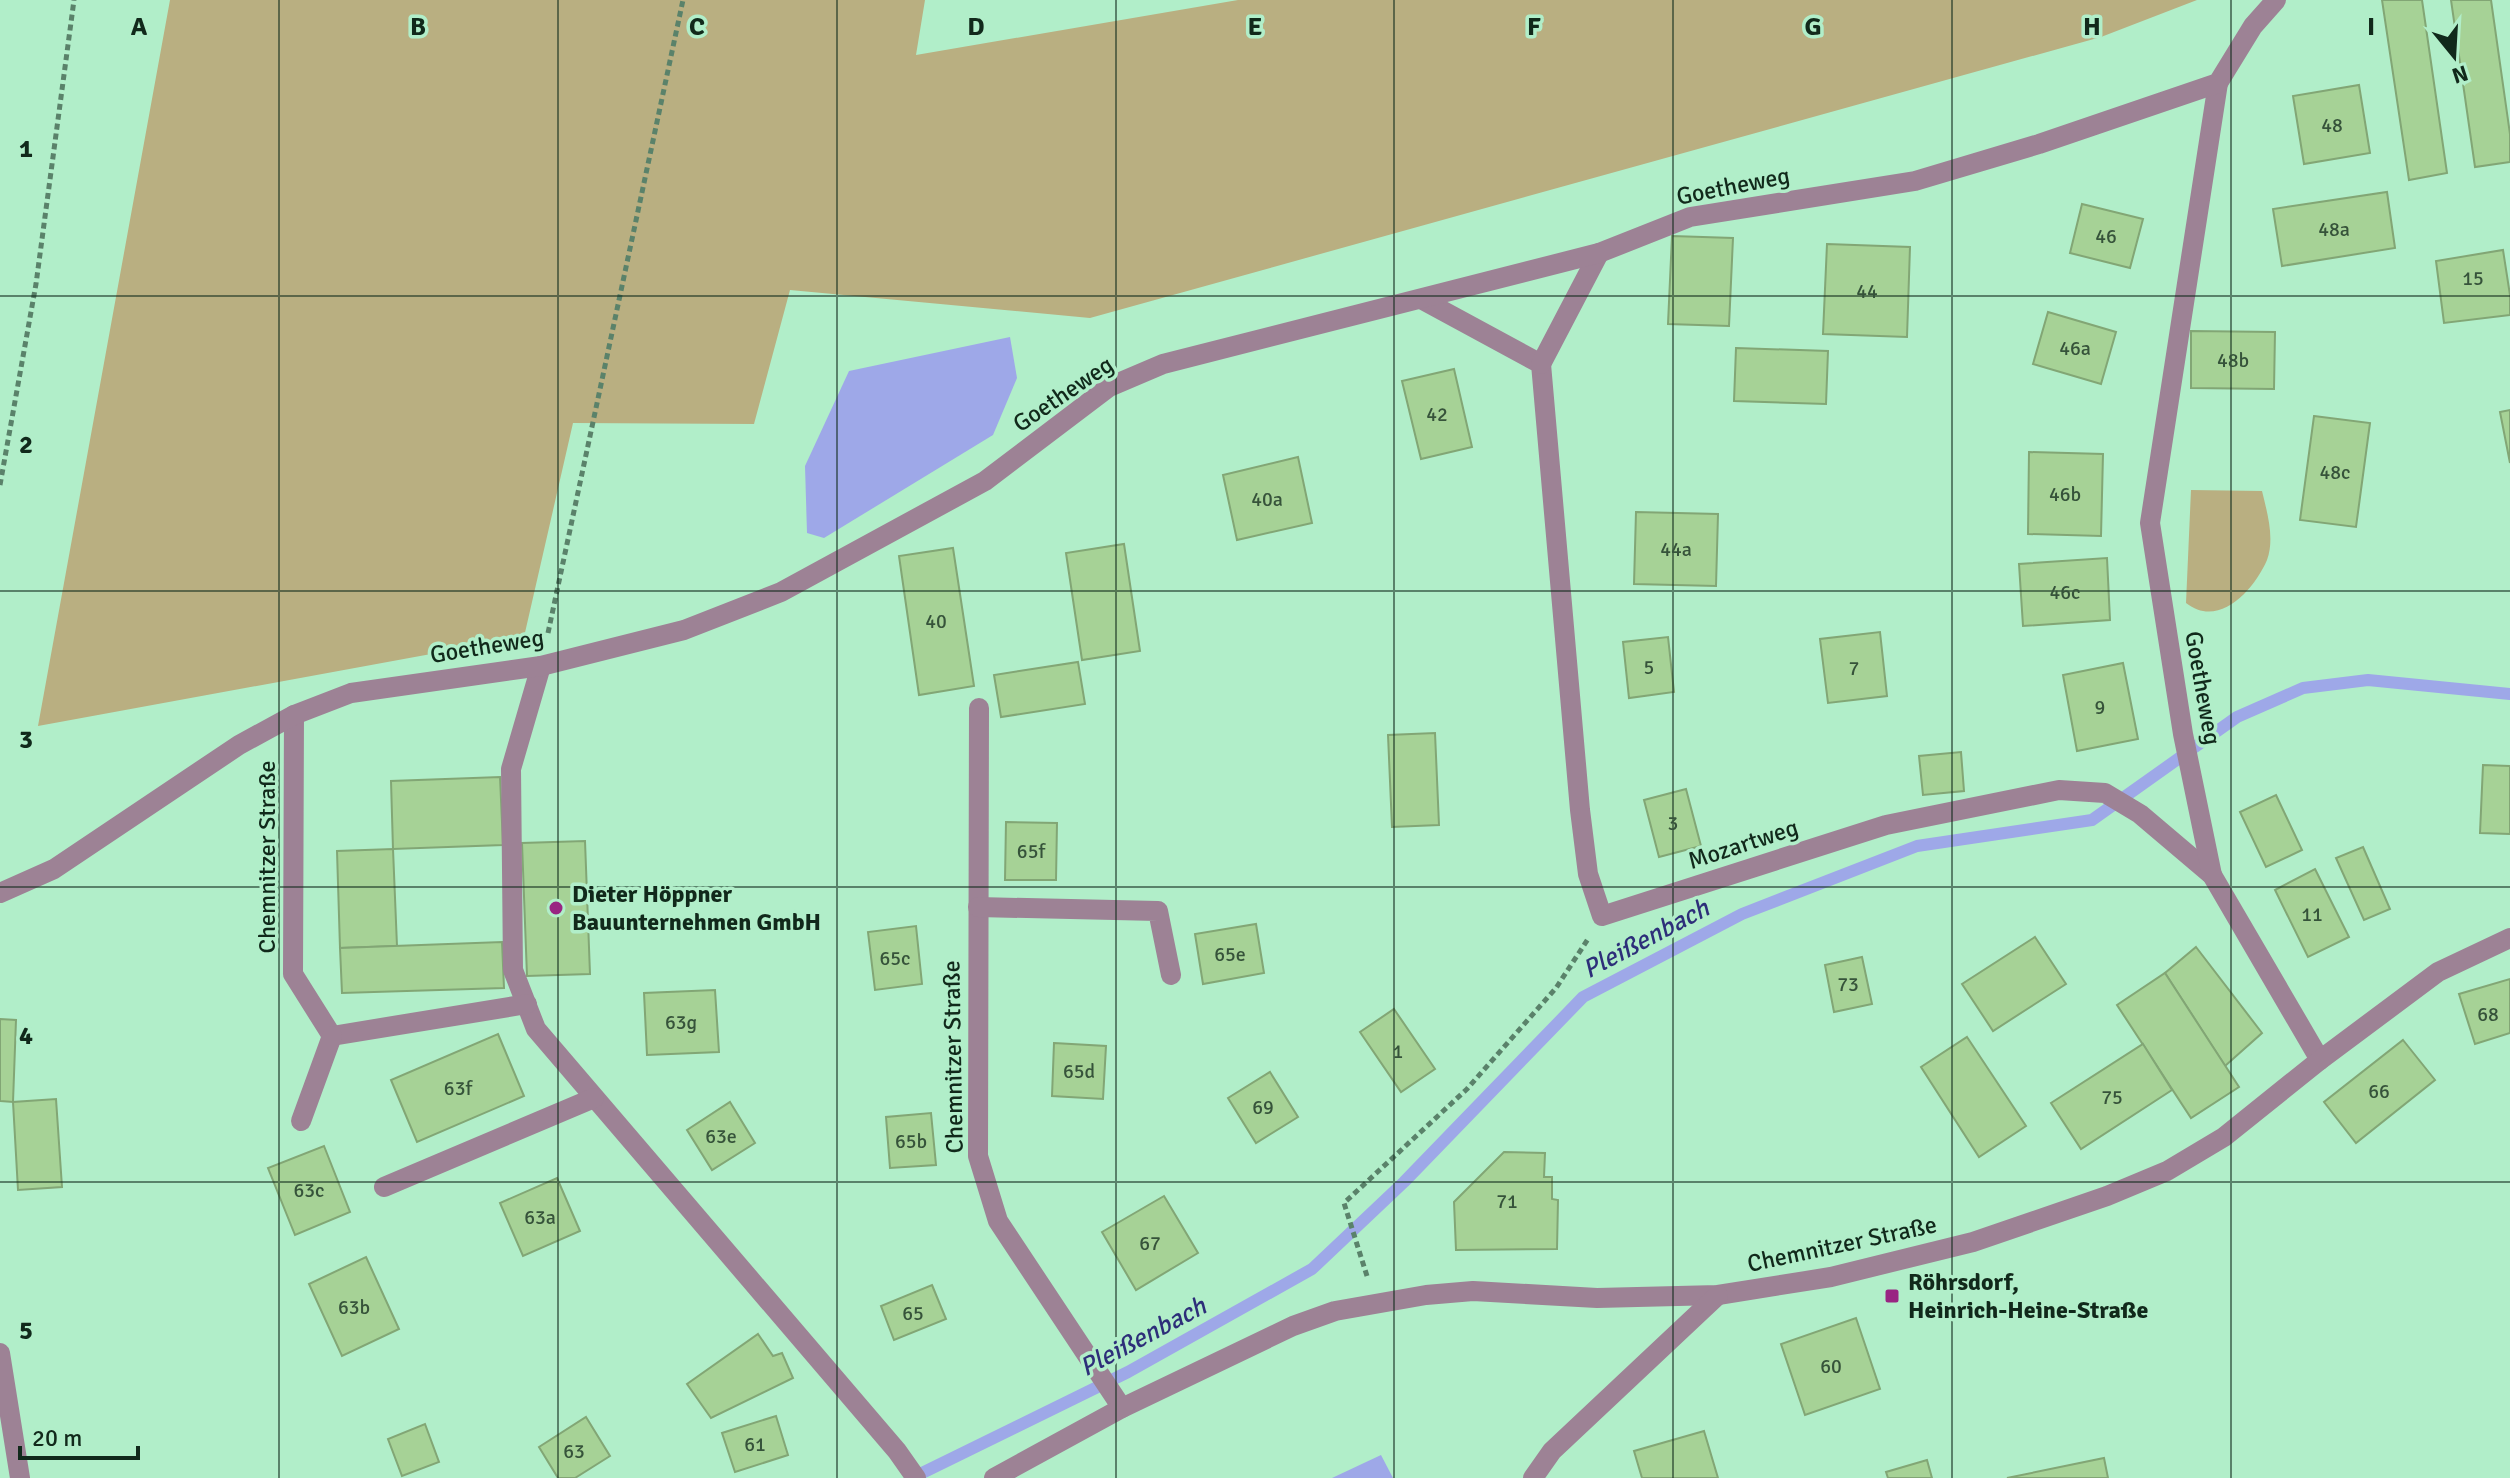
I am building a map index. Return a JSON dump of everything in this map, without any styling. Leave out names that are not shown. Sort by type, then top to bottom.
[{"type":"street","name":"Goetheweg","points":[[2212,875],[2183,734],[2150,523],[2218,83],[2253,26],[2276,0]]},
{"type":"street","name":"Goetheweg","points":[[0,893],[54,869],[239,745],[294,715],[351,693],[541,666],[684,630],[781,592],[985,481],[1109,387],[1163,364],[1599,253],[1690,217],[1915,181],[2039,144],[2218,83]]},
{"type":"street","points":[[1599,253],[1541,364],[1580,810],[1588,874],[1602,916]]},
{"type":"street","points":[[1421,299],[1541,364]]},
{"type":"street","points":[[541,666],[511,769],[513,970],[536,1029],[897,1451],[916,1478]]},
{"type":"street","name":"Chemnitzer Straße","points":[[979,708],[978,1156],[998,1221],[1118,1402]]},
{"type":"street","name":"Chemnitzer Straße","points":[[294,715],[293,974],[332,1036]]},
{"type":"street","name":"Mozartweg","points":[[1602,916],[1886,825],[2059,790],[2105,793],[2140,814],[2212,875],[2320,1060]]},
{"type":"street","points":[[978,907],[1158,911],[1171,975]]},
{"type":"street","name":"Chemnitzer Straße","points":[[994,1478],[1118,1402],[1293,1326],[1335,1311],[1426,1295],[1473,1291],[1597,1298],[1718,1295],[1831,1277],[1973,1242],[2107,1196],[2167,1171],[2224,1137],[2438,972],[2510,938]]},
{"type":"street","points":[[301,1121],[332,1036],[527,1004]]},
{"type":"street","points":[[384,1187],[594,1098]]},
{"type":"street","points":[[1533,1478],[1552,1451],[1718,1295]]},
{"type":"street","points":[[0,1353],[20,1478]]},
{"type":"path","points":[[0,485],[36,284],[74,0]]},
{"type":"path","points":[[541,666],[683,0]]},
{"type":"path","points":[[1363,1262],[1344,1203],[1467,1089],[1556,988],[1602,916]]},
{"type":"shaded area","points":[[170,0],[925,0],[916,55],[1238,0],[2197,0],[2101,37],[1090,318],[790,290],[754,424],[573,423],[524,637],[38,726]]},
{"type":"shaded area","points":[[2191,490],[2262,491],[2269,525],[2267,560],[2254,583],[2223,609],[2198,610],[2186,603]]},
{"type":"water","points":[[1010,337],[1017,378],[993,435],[824,538],[807,533],[805,466],[849,371]]},
{"type":"water","points":[[1381,1455],[1393,1478],[1332,1478]]},
{"type":"building","points":[[2382,0],[2422,0],[2447,173],[2409,180]]},
{"type":"building","points":[[2451,0],[2491,0],[2510,134],[2510,162],[2475,167]]},
{"type":"building","points":[[2359,85],[2370,153],[2304,164],[2293,96]]},
{"type":"building","points":[[2387,192],[2395,248],[2282,266],[2273,209]]},
{"type":"building","points":[[2082,204],[2143,219],[2130,268],[2070,253]]},
{"type":"building","points":[[1672,236],[1733,238],[1729,326],[1668,324]]},
{"type":"building","points":[[1827,244],[1910,247],[1907,337],[1823,334]]},
{"type":"building","points":[[2503,250],[2510,315],[2444,323],[2436,261]]},
{"type":"building","points":[[2048,312],[2116,332],[2101,384],[2033,364]]},
{"type":"building","points":[[2191,331],[2275,332],[2274,389],[2191,388]]},
{"type":"building","points":[[1736,348],[1828,351],[1826,404],[1734,401]]},
{"type":"building","points":[[1454,369],[1472,447],[1421,459],[1402,381]]},
{"type":"building","points":[[2510,410],[2510,463],[2500,412]]},
{"type":"building","points":[[2314,416],[2370,423],[2356,527],[2300,520]]},
{"type":"building","points":[[2029,452],[2103,454],[2101,536],[2028,534]]},
{"type":"building","points":[[1298,457],[1312,523],[1237,540],[1223,475]]},
{"type":"building","points":[[1636,512],[1718,514],[1716,586],[1634,584]]},
{"type":"building","points":[[1124,544],[1140,651],[1082,660],[1066,553]]},
{"type":"building","points":[[953,548],[974,686],[919,695],[899,556]]},
{"type":"building","points":[[2107,558],[2110,620],[2023,626],[2019,564]]},
{"type":"building","points":[[1880,632],[1887,696],[1828,703],[1820,639]]},
{"type":"building","points":[[1668,637],[1674,692],[1629,698],[1623,642]]},
{"type":"building","points":[[1078,662],[1085,704],[1001,717],[994,675]]},
{"type":"building","points":[[2123,663],[2138,739],[2077,751],[2063,675]]},
{"type":"building","points":[[1435,733],[1439,825],[1392,827],[1388,735]]},
{"type":"building","points":[[1961,752],[1964,791],[1923,795],[1919,756]]},
{"type":"building","points":[[2483,765],[2510,766],[2510,834],[2480,833]]},
{"type":"building","points":[[500,777],[503,845],[393,849],[391,781]]},
{"type":"building","points":[[1686,789],[1701,846],[1659,857],[1644,800]]},
{"type":"building","points":[[2276,795],[2302,850],[2266,867],[2240,812]]},
{"type":"building","points":[[1006,822],[1057,823],[1056,880],[1005,880]]},
{"type":"building","name":"Dieter Höppner Bauunternehmen GmbH","points":[[585,841],[590,974],[527,976],[522,843]]},
{"type":"building","points":[[2363,847],[2390,909],[2364,920],[2336,858]]},
{"type":"building","points":[[393,849],[397,946],[340,948],[337,851]]},
{"type":"building","points":[[2315,869],[2349,937],[2308,957],[2275,890]]},
{"type":"building","points":[[1256,924],[1264,973],[1203,984],[1195,934]]},
{"type":"building","points":[[916,926],[922,984],[875,990],[868,932]]},
{"type":"building","points":[[2035,937],[2066,984],[1993,1031],[1962,984]]},
{"type":"building","points":[[502,942],[504,988],[342,993],[340,948]]},
{"type":"building","points":[[2196,947],[2262,1033],[2225,1066],[2165,973]]},
{"type":"building","points":[[1862,957],[1872,1004],[1834,1012],[1825,965]]},
{"type":"building","points":[[2165,973],[2239,1087],[2191,1118],[2117,1005]]},
{"type":"building","points":[[2510,979],[2510,1033],[2475,1044],[2459,994]]},
{"type":"building","points":[[715,990],[719,1052],[647,1055],[644,993]]},
{"type":"building","points":[[1394,1009],[1435,1069],[1401,1092],[1360,1032]]},
{"type":"building","points":[[0,1019],[16,1020],[13,1102],[0,1101]]},
{"type":"building","points":[[498,1034],[524,1096],[417,1142],[391,1080]]},
{"type":"building","points":[[1967,1037],[2026,1126],[1979,1157],[1921,1067]]},
{"type":"building","points":[[2403,1040],[2435,1080],[2356,1143],[2324,1102]]},
{"type":"building","points":[[1054,1043],[1106,1046],[1103,1099],[1052,1096]]},
{"type":"building","points":[[2143,1044],[2172,1090],[2081,1149],[2051,1103]]},
{"type":"building","points":[[1270,1072],[1298,1117],[1256,1143],[1228,1098]]},
{"type":"building","points":[[56,1099],[62,1187],[18,1190],[13,1102]]},
{"type":"building","points":[[730,1102],[755,1143],[712,1170],[687,1130]]},
{"type":"building","points":[[931,1113],[936,1165],[890,1168],[886,1117]]},
{"type":"building","points":[[324,1146],[350,1212],[295,1235],[268,1168]]},
{"type":"building","points":[[1504,1152],[1545,1153],[1544,1177],[1552,1177],[1552,1199],[1558,1200],[1557,1249],[1456,1250],[1454,1202]]},
{"type":"building","points":[[557,1178],[580,1231],[523,1256],[500,1203]]},
{"type":"building","points":[[1164,1196],[1198,1253],[1136,1290],[1102,1232]]},
{"type":"building","points":[[366,1257],[399,1329],[342,1356],[309,1284]]},
{"type":"building","points":[[932,1285],[946,1319],[894,1340],[881,1306]]},
{"type":"building","points":[[1856,1318],[1880,1389],[1805,1415],[1781,1344]]},
{"type":"building","points":[[758,1334],[773,1356],[782,1353],[793,1378],[711,1418],[687,1384]]},
{"type":"building","points":[[776,1416],[788,1455],[735,1472],[722,1433]]},
{"type":"building","points":[[586,1417],[610,1456],[575,1478],[558,1478],[539,1447]]},
{"type":"building","points":[[425,1424],[439,1462],[402,1476],[388,1439]]},
{"type":"building","points":[[1704,1431],[1718,1478],[1642,1478],[1634,1451]]},
{"type":"building","points":[[2104,1458],[2108,1478],[2007,1478]]},
{"type":"building","points":[[1927,1460],[1932,1478],[1888,1478],[1886,1472]]},
{"type":"waterway","name":"Pleißenbach","points":[[912,1478],[1128,1372],[1312,1269],[1404,1182],[1583,997],[1742,914],[1917,846],[2092,820],[2237,717],[2303,688],[2368,680],[2510,694]]},
{"type":"place","name":"Dieter Höppner Bauunternehmen GmbH","points":[[556,908]]},
{"type":"place","name":"Röhrsdorf, Heinrich-Heine-Straße","points":[[1892,1296]]}]
